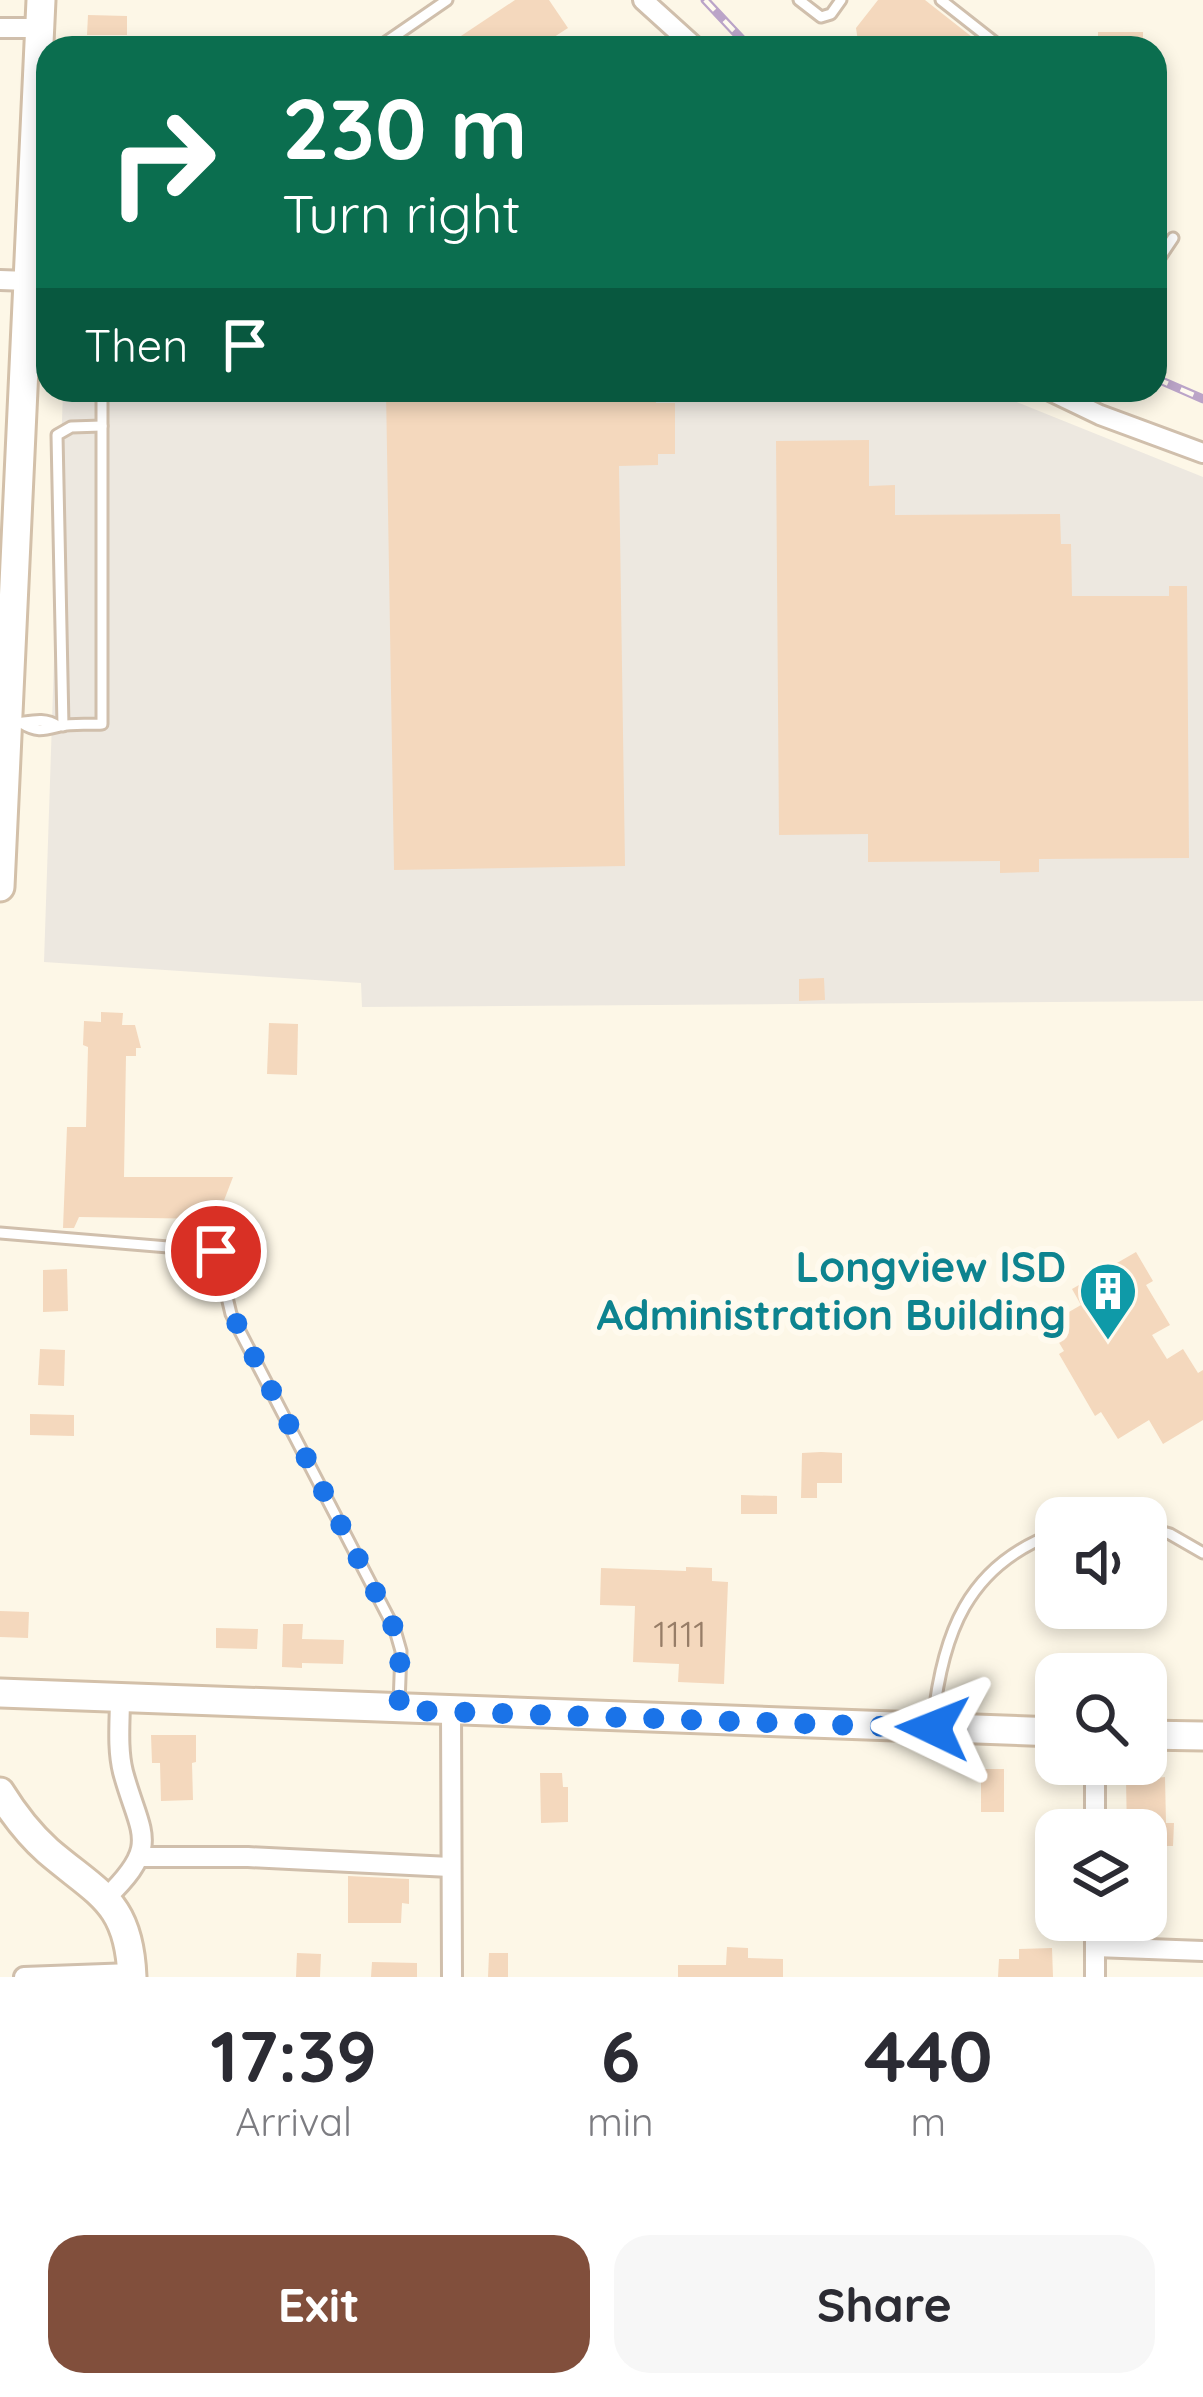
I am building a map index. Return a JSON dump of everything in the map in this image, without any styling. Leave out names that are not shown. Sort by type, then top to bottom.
[{"type":"street","points":[[644,0],[683,36]]},
{"type":"street","points":[[0,28],[40,14]]},
{"type":"street","points":[[0,887],[33,388],[14,280],[36,55]]},
{"type":"street","points":[[1072,402],[1203,453]]},
{"type":"street","points":[[0,1693],[1035,1731]]},
{"type":"street","points":[[106,1898],[128,1877],[139,1856],[141,1830],[120,1756],[121,1696]]},
{"type":"street","points":[[451,1712],[452,1977]]},
{"type":"street","points":[[1167,1735],[1203,1736]]},
{"type":"street","points":[[0,1792],[37,1841],[106,1898],[127,1935],[132,1975],[24,1977]]},
{"type":"street","points":[[139,1856],[450,1867]]},
{"type":"street","points":[[1095,1941],[1095,1977]]},
{"type":"street","points":[[1095,1947],[1203,1951]]},
{"type":"lane","points":[[395,36],[447,0]]},
{"type":"lane","points":[[799,0],[821,16],[831,14],[841,0]]},
{"type":"lane","points":[[941,0],[987,36]]},
{"type":"lane","points":[[1167,247],[1173,238]]},
{"type":"lane","points":[[8,718],[61,726],[102,724],[102,402]]},
{"type":"lane","points":[[61,726],[57,435],[71,427],[102,426]]},
{"type":"lane","points":[[0,1233],[216,1251],[232,1314],[395,1630],[400,1652],[399,1710]]},
{"type":"lane","points":[[1167,1533],[1203,1553]]},
{"type":"lane","points":[[933,1728],[945,1648],[968,1601],[1000,1564],[1035,1542]]},
{"type":"shaded area","points":[[63,402],[1017,402],[1203,477],[1203,1001],[362,1007],[361,983],[44,962]]},
{"type":"building","points":[[515,0],[549,0],[568,28],[556,36],[461,36]]},
{"type":"building","points":[[878,0],[925,0],[971,36],[857,36],[856,28]]},
{"type":"building","points":[[88,15],[127,16],[127,35],[87,35]]},
{"type":"building","points":[[1098,32],[1143,32],[1143,36],[1098,36]]},
{"type":"building","points":[[386,402],[675,403],[675,454],[658,454],[658,465],[619,466],[625,866],[394,870]]},
{"type":"building","points":[[869,440],[869,486],[895,485],[895,515],[1060,514],[1061,544],[1071,544],[1072,596],[1169,596],[1169,586],[1187,586],[1189,858],[1039,859],[1039,872],[1000,873],[1000,861],[868,862],[868,834],[779,835],[776,441]]},
{"type":"building","points":[[824,978],[825,1000],[799,1001],[799,979]]},
{"type":"building","points":[[101,1012],[123,1013],[122,1025],[135,1025],[141,1048],[136,1048],[136,1056],[126,1056],[124,1177],[233,1177],[223,1203],[215,1203],[215,1219],[79,1217],[74,1228],[63,1228],[67,1127],[86,1127],[84,1021],[101,1022]]},
{"type":"building","points":[[269,1023],[298,1024],[297,1075],[267,1074]]},
{"type":"building","name":"Longview ISD Administration Building","points":[[1136,1252],[1153,1281],[1146,1285],[1170,1325],[1152,1335],[1167,1359],[1183,1349],[1198,1373],[1203,1370],[1203,1420],[1163,1444],[1149,1420],[1118,1439],[1101,1412],[1095,1416],[1059,1354],[1064,1351],[1048,1324],[1081,1305],[1072,1289]]},
{"type":"building","points":[[67,1269],[68,1311],[43,1312],[43,1270]]},
{"type":"building","points":[[40,1349],[65,1350],[64,1386],[38,1385]]},
{"type":"building","points":[[30,1414],[74,1415],[74,1436],[30,1435]]},
{"type":"building","points":[[802,1453],[842,1453],[842,1483],[817,1483],[817,1498],[801,1498]]},
{"type":"building","points":[[741,1495],[777,1496],[777,1514],[741,1514]]},
{"type":"building","points":[[686,1567],[712,1568],[712,1581],[728,1582],[724,1684],[678,1682],[679,1664],[633,1662],[635,1606],[600,1605],[601,1568],[686,1571]]},
{"type":"building","points":[[0,1611],[29,1612],[28,1638],[0,1637]]},
{"type":"building","points":[[283,1624],[303,1624],[302,1639],[344,1640],[343,1664],[282,1667]]},
{"type":"building","points":[[216,1628],[258,1629],[257,1649],[216,1648]]},
{"type":"building","points":[[151,1735],[196,1735],[193,1800],[161,1801],[160,1763],[152,1763]]},
{"type":"building","points":[[981,1769],[1004,1769],[1004,1812],[981,1812]]},
{"type":"building","points":[[540,1773],[562,1773],[563,1787],[568,1787],[568,1822],[541,1823]]},
{"type":"building","points":[[1126,1785],[1165,1785],[1166,1809],[1127,1809]]},
{"type":"building","points":[[1167,1823],[1174,1823],[1173,1846],[1167,1846]]},
{"type":"building","points":[[348,1876],[409,1879],[409,1904],[402,1903],[401,1923],[348,1923]]},
{"type":"building","points":[[727,1947],[748,1948],[748,1958],[783,1959],[783,1977],[678,1977],[678,1965],[726,1965]]},
{"type":"building","points":[[1052,1948],[1053,1977],[998,1977],[999,1959],[1019,1959],[1019,1949]]},
{"type":"building","points":[[297,1953],[321,1954],[320,1977],[296,1977]]},
{"type":"building","points":[[489,1953],[508,1953],[508,1977],[488,1977]]},
{"type":"building","points":[[372,1962],[417,1963],[417,1977],[371,1977]]},
{"type":"railway","points":[[705,0],[739,36]]},
{"type":"railway","points":[[1167,383],[1203,399]]},
{"type":"place","name":"Longview ISD Administration Building","points":[[1108,1342]]},
{"type":"route","points":[[216,1251],[232,1314],[395,1630],[400,1652],[399,1710],[933,1728]]}]
